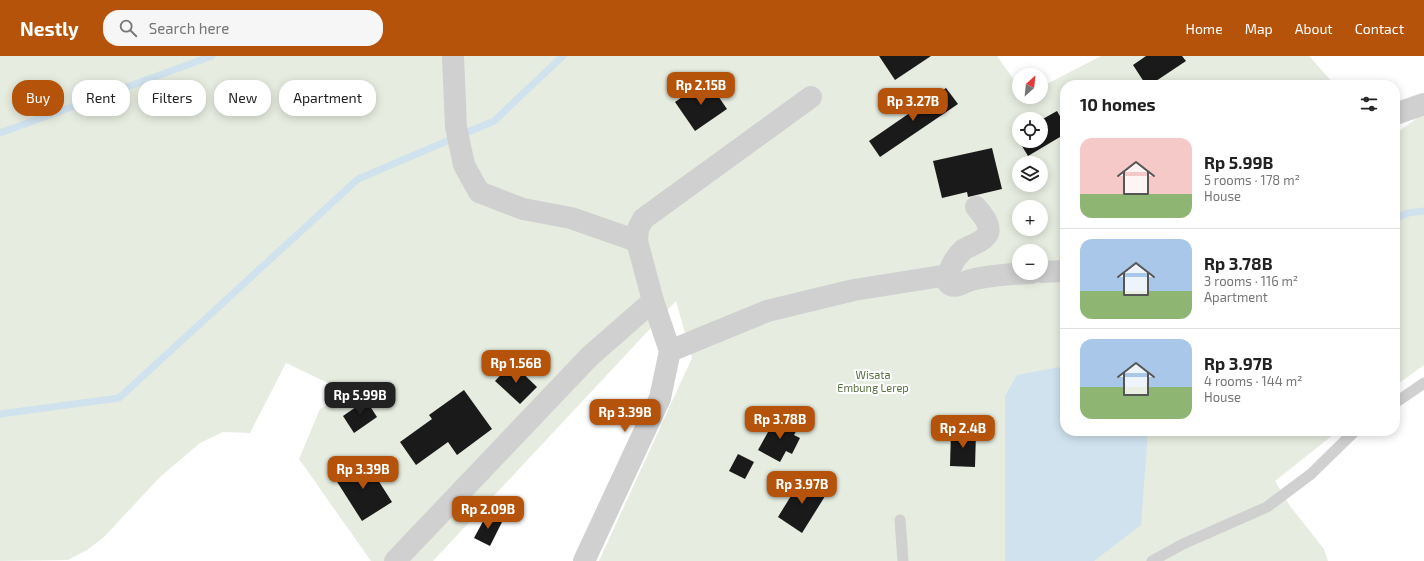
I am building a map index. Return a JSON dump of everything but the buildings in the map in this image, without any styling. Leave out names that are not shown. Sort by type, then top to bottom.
[{"type":"street","points":[[453,56],[456,127],[464,165],[479,192],[523,209],[571,218],[637,241]]},
{"type":"street","points":[[584,561],[660,398],[670,351],[653,302],[637,241],[638,229],[644,219],[811,98]]},
{"type":"street","points":[[1400,112],[1424,104]]},
{"type":"street","points":[[976,207],[988,224],[988,233],[984,238],[963,251],[951,266],[948,274],[948,284],[950,286],[956,286],[969,280],[1012,274]]},
{"type":"street","points":[[1048,272],[1060,271]]},
{"type":"street","points":[[670,351],[767,311],[854,290],[948,274]]},
{"type":"street","points":[[395,561],[590,356],[653,302]]},
{"type":"lane","points":[[1400,400],[1424,383]]},
{"type":"lane","points":[[1152,561],[1183,544],[1267,507],[1311,474],[1350,436]]},
{"type":"lane","points":[[900,520],[902,561]]},
{"type":"green space","name":"Wisata Embung Lerep","points":[[0,56],[997,56],[1012,77],[1012,104],[1048,104],[1048,83],[1101,56],[1309,56],[1331,80],[1060,80],[1060,436],[1332,436],[1275,481],[1290,506],[1324,549],[1328,561],[599,561],[692,358],[676,301],[433,561],[371,561],[299,459],[320,409],[349,393],[286,363],[250,433],[223,432],[200,443],[160,477],[104,537],[87,550],[68,560],[0,561]]},
{"type":"green space","points":[[1424,113],[1424,365],[1400,382],[1400,130]]},
{"type":"water","points":[[1060,367],[1060,436],[1148,436],[1141,525],[1094,561],[1005,561],[1005,396],[1017,375]]},
{"type":"waterway","points":[[0,133],[212,56]]},
{"type":"waterway","points":[[0,414],[119,398],[358,179],[494,121],[563,56]]},
{"type":"waterway","points":[[1400,217],[1408,213],[1424,211]]}]
